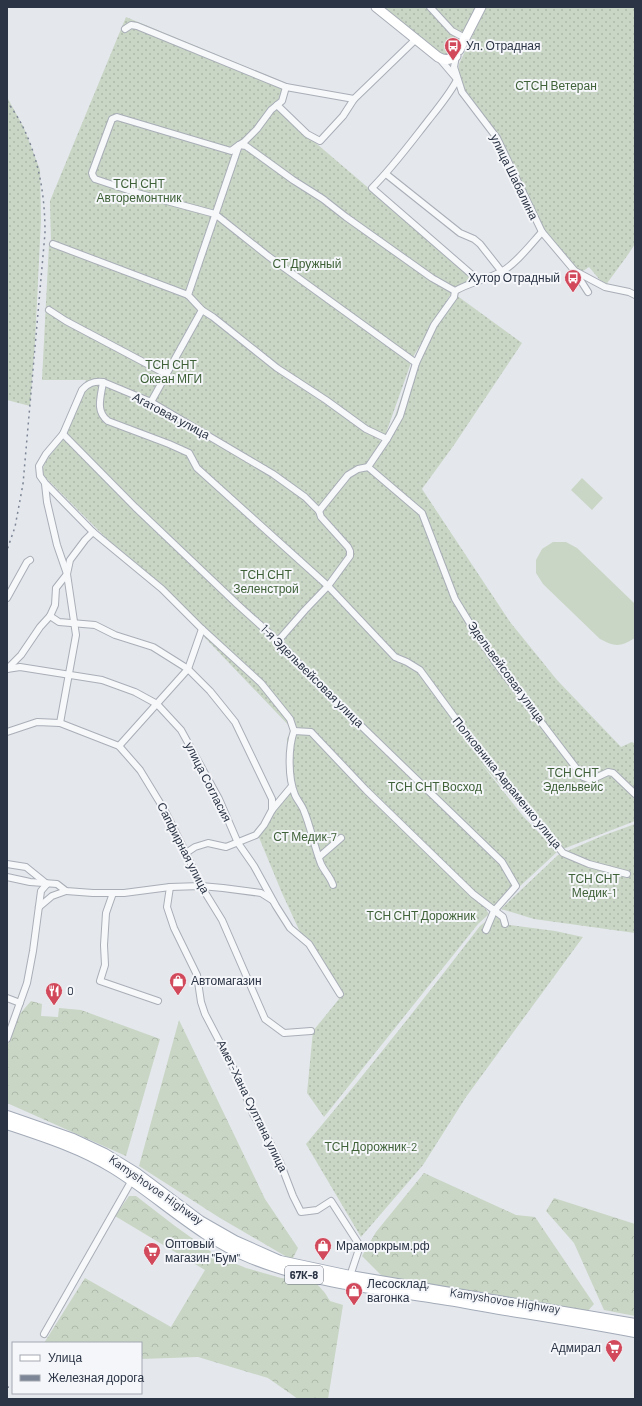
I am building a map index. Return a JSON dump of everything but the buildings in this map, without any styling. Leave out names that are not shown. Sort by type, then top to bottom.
[{"type":"main road","points":[[376,7],[415,40],[438,57],[444,60],[450,59],[458,53]]},
{"type":"main road","name":"улица Шабалина","points":[[458,53],[481,7]]},
{"type":"main road","name":"Kamyshovoe Highway","points":[[7,1116],[73,1139],[105,1154],[136,1173],[200,1221],[235,1241],[280,1261],[350,1276],[635,1324]]},
{"type":"main road","name":"Kamyshovoe Highway","points":[[7,1124],[69,1146],[111,1166],[132,1180],[195,1228],[250,1258],[275,1267],[303,1275],[355,1285],[591,1323],[635,1332]]},
{"type":"street","points":[[430,7],[452,31],[465,38]]},
{"type":"street","points":[[125,29],[131,25],[137,26],[286,87],[354,99]]},
{"type":"street","points":[[277,105],[307,134],[320,141],[343,116],[354,99],[415,40]]},
{"type":"street","name":"улица Шабалина","points":[[458,53],[454,67],[462,92],[497,138],[542,232],[574,270],[588,292]]},
{"type":"street","points":[[438,57],[457,80],[452,90],[386,174],[372,188],[478,280]]},
{"type":"street","points":[[286,87],[282,101],[271,110],[257,129],[244,142],[231,151],[117,117],[112,119],[92,173],[93,176],[95,179],[137,193],[215,214],[268,256],[416,363]]},
{"type":"street","points":[[188,295],[239,145]]},
{"type":"street","points":[[239,145],[246,146],[293,180],[323,199],[454,294]]},
{"type":"street","points":[[386,174],[460,233],[474,239],[480,244],[502,272]]},
{"type":"street","points":[[319,511],[348,475],[358,469],[368,468],[387,439],[400,416],[416,363],[434,325],[454,294],[466,284],[502,272],[521,256],[542,232]]},
{"type":"street","points":[[53,244],[188,295],[202,310],[213,317],[276,368],[326,400],[366,429],[387,439]]},
{"type":"street","points":[[574,270],[605,287],[629,292],[635,295]]},
{"type":"street","points":[[49,310],[66,321],[166,374]]},
{"type":"street","points":[[151,402],[202,310]]},
{"type":"street","points":[[103,382],[98,381],[87,384],[82,390],[63,434],[46,454],[39,466],[40,476],[93,532],[162,589],[202,629],[261,683],[290,719],[294,731],[290,760],[292,786],[303,810],[321,865],[330,877],[333,885]]},
{"type":"street","name":"Агатовая улица","points":[[103,382],[151,402],[273,474],[305,497],[319,511],[321,517],[350,551],[350,556],[328,586],[278,641]]},
{"type":"street","name":"Полковника Авраменко улица","points":[[103,382],[99,407],[104,418],[108,421],[170,444],[188,453],[197,468],[328,586],[395,657],[420,670],[486,760],[563,853],[589,864],[627,874]]},
{"type":"street","name":"1-я Эдельвейсовая улица","points":[[63,434],[141,512],[238,605],[278,641],[327,693],[502,862],[516,886],[494,911],[486,930]]},
{"type":"street","name":"Эдельвейсовая улица","points":[[368,468],[422,513],[455,599],[496,663],[583,776],[592,780],[608,772],[613,773],[635,794]]},
{"type":"street","points":[[45,483],[57,545],[67,574],[76,635],[60,723]]},
{"type":"street","points":[[7,669],[21,655],[40,627],[50,616],[55,605],[56,588],[67,574],[70,560],[84,540],[93,532]]},
{"type":"street","points":[[7,598],[27,562],[30,560]]},
{"type":"street","points":[[50,616],[59,622],[95,626],[115,635],[153,647],[188,669],[210,691],[234,722],[272,799],[272,810]]},
{"type":"street","points":[[119,746],[188,669],[202,629]]},
{"type":"street","name":"улица Согласия","points":[[7,669],[20,667],[102,680],[135,692],[157,704],[181,730],[219,799],[238,843],[254,866],[290,928],[309,944],[340,994]]},
{"type":"street","name":"Сапфирная улица","points":[[7,732],[37,722],[60,723],[119,746],[140,770],[165,811],[201,886],[222,920],[265,1019],[284,1033],[310,1031]]},
{"type":"street","points":[[294,731],[311,732],[366,790],[473,894],[503,917],[505,924]]},
{"type":"street","points":[[186,853],[195,847],[208,843],[226,847],[256,835],[264,825],[272,810],[292,786]]},
{"type":"street","points":[[319,857],[341,838]]},
{"type":"street","points":[[7,864],[26,866],[47,884]]},
{"type":"street","points":[[7,877],[47,884],[57,884],[66,891]]},
{"type":"street","points":[[7,1039],[27,983],[41,891],[47,884]]},
{"type":"street","points":[[39,907],[52,896],[66,891],[124,893],[170,887],[201,886],[261,893],[274,901]]},
{"type":"street","name":"Амет-Хана Султана улица","points":[[170,887],[168,907],[174,928],[197,975],[201,1002],[205,1014],[238,1077],[252,1114],[265,1133],[280,1162],[293,1196],[302,1212],[317,1210],[331,1201],[360,1246],[350,1276]]},
{"type":"street","points":[[113,893],[106,913],[104,945],[105,965],[100,981],[158,1001]]},
{"type":"street","points":[[7,998],[20,1003]]},
{"type":"street","name":"Kamyshovoe Highway","points":[[44,1334],[132,1180]]},
{"type":"green space","points":[[376,7],[480,7],[459,50],[450,59],[438,57]]},
{"type":"green space","name":"СТСН Ветеран","points":[[486,7],[635,7],[635,244],[605,286],[589,267],[583,271],[572,270],[554,249],[496,140],[457,81],[459,64]]},
{"type":"green space","name":"ТСН СНТ Авторемонтник","points":[[126,17],[286,83],[280,99],[274,103],[234,152],[187,293],[51,242],[50,201]]},
{"type":"green space","points":[[7,97],[24,128],[40,170],[41,220],[35,342],[30,406],[7,400]]},
{"type":"green space","name":"СТ Дружный","points":[[276,109],[475,279],[452,292],[413,357],[385,436],[337,408],[291,376],[202,308],[192,294],[241,149]]},
{"type":"green space","points":[[49,244],[187,297],[199,310],[283,376],[384,443],[415,358],[456,295],[522,343],[454,445],[422,489],[510,622],[557,680],[621,747],[632,742],[635,744],[635,821],[558,851],[480,762],[523,816],[557,852],[492,912],[387,813],[445,871],[485,908],[489,914],[478,924],[324,1117],[307,1093],[313,1031],[339,999],[300,932],[258,835],[289,787],[287,738],[294,731],[189,621],[42,474],[45,464],[60,442],[70,423],[86,380],[42,380]]},
{"type":"green space","points":[[582,478],[603,498],[592,510],[571,490]]},
{"type":"green space","points":[[553,542],[566,542],[577,548],[634,603],[635,638],[618,645],[614,645],[600,639],[543,584],[536,573],[536,560],[542,549]]},
{"type":"green space","name":"ТСН СНТ Медик-1","points":[[635,824],[635,933],[534,919],[501,909],[558,855]]},
{"type":"green space","name":"ТСН Дорожник-2","points":[[495,914],[502,918],[503,924],[555,931],[583,937],[466,1097],[423,1165],[361,1237],[306,1144],[394,1036],[480,926]]},
{"type":"green space","points":[[31,1001],[42,1004],[41,1016],[58,1017],[59,1008],[81,1010],[160,1039],[126,1156],[7,1103],[7,1047],[18,1016]]},
{"type":"green space","points":[[179,1020],[265,1199],[298,1248],[292,1260],[220,1218],[139,1166]]},
{"type":"green space","points":[[424,1173],[516,1215],[535,1217],[594,1304],[586,1313],[383,1277],[362,1256],[376,1232]]},
{"type":"green space","points":[[129,1196],[136,1196],[217,1256],[246,1268],[281,1278],[317,1284],[330,1301],[343,1305],[328,1399],[298,1399],[268,1378],[198,1357],[142,1359],[142,1342],[45,1342],[85,1278],[171,1327],[205,1270],[115,1216]]},
{"type":"green space","points":[[554,1198],[635,1224],[635,1316],[604,1310],[574,1243],[546,1211]]},
{"type":"railway","points":[[7,101],[22,125],[33,151],[40,178],[45,219],[23,484],[15,527],[7,550]]},
{"type":"railway","points":[[7,1387],[12,1388]]},
{"type":"place","name":"Ул. Отрадная","points":[[453,61]]},
{"type":"place","name":"Хутор Отрадный","points":[[573,293]]},
{"type":"place","name":"Автомагазин","points":[[178,996]]},
{"type":"place","name":"0","points":[[54,1006]]},
{"type":"place","name":"Мраморкрым.рф","points":[[323,1261]]},
{"type":"place","name":"Оптовый магазин \"Бум\"","points":[[152,1266]]},
{"type":"place","name":"Лесосклад, вагонка","points":[[354,1306]]},
{"type":"place","name":"Адмирал","points":[[614,1363]]},
{"type":"park label","name":"ТСН СНТ Океан МГИ","points":[[171,372]]},
{"type":"park label","name":"ТСН СНТ Зеленстрой","points":[[266,582]]},
{"type":"park label","name":"ТСН СНТ Эдельвейс","points":[[573,780]]},
{"type":"park label","name":"ТСН СНТ Восход","points":[[435,787]]},
{"type":"park label","name":"СТ Медик-7","points":[[305,837]]},
{"type":"park label","name":"ТСН СНТ Дорожник","points":[[421,916]]}]
